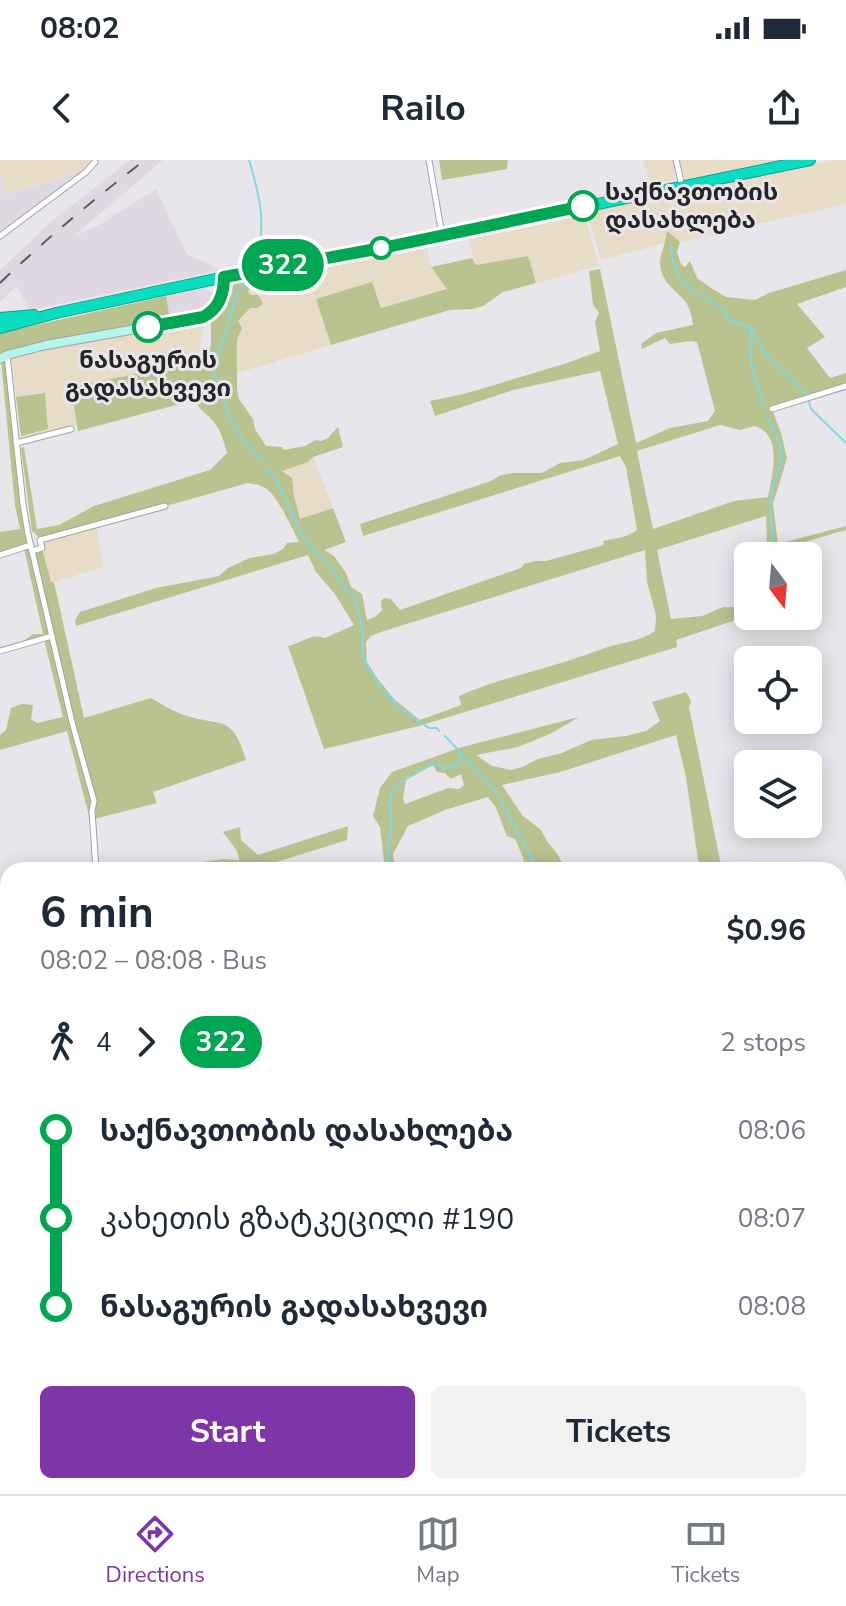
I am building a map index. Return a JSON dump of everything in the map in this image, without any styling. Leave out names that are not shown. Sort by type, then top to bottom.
[{"type":"highway","points":[[0,328],[224,277],[443,236],[810,160]]},
{"type":"highway","points":[[0,318],[56,313]]},
{"type":"street","points":[[429,160],[443,236]]},
{"type":"street","points":[[676,160],[682,186]]},
{"type":"street","points":[[0,236],[95,162]]},
{"type":"street","points":[[95,862],[94,801],[72,722],[29,536],[4,357],[46,345],[203,317],[217,307],[224,290],[224,277]]},
{"type":"street","points":[[772,409],[846,386]]},
{"type":"street","points":[[16,443],[71,429]]},
{"type":"street","points":[[29,536],[40,540],[165,506]]},
{"type":"street","points":[[0,555],[42,548],[40,540]]},
{"type":"street","points":[[0,651],[52,636]]},
{"type":"shaded area","points":[[0,160],[93,160],[79,175],[78,172],[6,194]]},
{"type":"shaded area","points":[[130,160],[163,160],[74,236],[99,225],[156,189],[187,254],[221,270],[30,310],[16,286],[0,302],[0,270],[51,222]]},
{"type":"shaded area","points":[[643,160],[674,160],[677,169],[674,180],[649,186]]},
{"type":"shaded area","points":[[679,160],[778,160],[686,179]]},
{"type":"shaded area","points":[[833,160],[846,160],[846,204],[680,242],[667,232],[666,243],[601,260],[586,209]]},
{"type":"shaded area","points":[[79,172],[79,175],[0,231],[0,173],[7,194]]},
{"type":"shaded area","points":[[583,210],[599,266],[536,283],[527,256],[476,265],[466,234]]},
{"type":"shaded area","points":[[426,243],[430,265],[447,289],[381,308],[316,299],[331,345],[238,373],[237,339],[241,328],[237,321],[251,295],[247,291],[251,284],[249,278]]},
{"type":"shaded area","points":[[204,288],[215,299],[209,309],[196,316],[170,319],[166,296]]},
{"type":"shaded area","points":[[204,320],[198,361],[72,387],[77,425],[24,439],[21,436],[48,429],[44,393],[16,397],[10,356],[58,344]]},
{"type":"shaded area","points":[[313,457],[333,508],[300,520],[292,478],[282,470],[308,462]]},
{"type":"shaded area","points":[[96,525],[104,567],[51,583],[40,540]]},
{"type":"green space","points":[[439,160],[508,160],[507,169],[442,180]]},
{"type":"green space","points":[[667,231],[680,242],[677,252],[681,264],[685,267],[690,261],[697,278],[726,297],[755,300],[846,270],[846,287],[797,304],[825,337],[807,348],[830,378],[846,373],[846,386],[772,409],[787,458],[773,504],[778,542],[767,542],[766,516],[657,550],[671,619],[702,616],[723,607],[734,607],[734,621],[676,640],[677,647],[419,726],[324,749],[288,646],[311,638],[325,638],[354,625],[335,594],[316,572],[308,555],[76,626],[75,620],[80,612],[156,588],[219,576],[250,558],[274,554],[287,543],[299,542],[272,494],[263,487],[248,483],[45,540],[40,540],[32,531],[21,448],[24,447],[37,529],[59,525],[94,506],[210,470],[227,453],[218,428],[195,400],[78,431],[71,387],[204,360],[211,345],[211,321],[232,294],[233,284],[249,280],[248,292],[258,295],[263,304],[250,308],[238,321],[242,328],[237,339],[239,399],[266,446],[282,447],[284,450],[305,446],[328,438],[338,427],[343,447],[282,471],[292,478],[300,519],[333,508],[346,542],[324,550],[334,556],[351,587],[362,594],[367,620],[382,610],[381,601],[384,598],[391,599],[400,610],[521,568],[524,564],[604,545],[603,541],[637,530],[626,467],[620,456],[363,536],[360,524],[501,475],[542,473],[560,463],[584,460],[618,444],[600,371],[513,390],[435,416],[430,401],[464,394],[600,351],[595,322],[599,313],[593,304],[589,271],[600,269],[636,443],[670,428],[708,421],[715,411],[697,342],[670,344],[665,338],[642,349],[641,344],[656,333],[693,325],[688,306],[668,284],[660,260]],"holes":[[[720,425],[740,430],[754,426],[763,430],[773,446],[768,497],[734,501],[653,529],[637,451]],[[645,550],[647,582],[656,615],[655,631],[482,687],[459,696],[461,705],[420,720],[395,700],[367,662],[366,642],[371,636]]]},
{"type":"green space","points":[[528,256],[536,283],[503,292],[483,306],[450,310],[331,345],[316,299],[372,282],[381,308],[447,289],[431,267],[472,258],[476,265]]},
{"type":"green space","points":[[166,296],[170,319],[30,345],[0,355],[0,333]]},
{"type":"green space","points":[[6,360],[20,505],[28,544],[33,551],[42,548],[51,582],[54,582],[84,718],[151,698],[179,713],[229,727],[241,744],[246,760],[153,792],[157,803],[90,820],[67,731],[0,750],[0,735],[6,730],[11,708],[22,704],[33,705],[31,719],[37,723],[63,717],[44,639],[16,647],[33,634],[43,634],[24,548],[0,555],[0,532],[20,529],[1,361]]},
{"type":"green space","points":[[45,393],[48,429],[21,436],[16,397]]},
{"type":"green space","points":[[846,526],[846,530],[804,542],[786,542]]},
{"type":"green space","points":[[686,692],[691,701],[689,707],[720,862],[699,862],[686,777],[676,735],[560,772],[502,785],[522,815],[541,830],[562,862],[524,862],[515,839],[507,836],[488,797],[445,810],[408,826],[393,854],[394,862],[384,862],[380,827],[373,816],[380,788],[392,772],[462,747],[579,717],[550,734],[518,747],[476,755],[492,766],[511,770],[591,740],[646,731],[660,721],[652,702]],"holes":[[[433,765],[437,772],[445,773],[451,779],[461,774],[464,785],[405,804],[406,780]]]},
{"type":"green space","points":[[348,826],[347,840],[277,862],[203,862],[239,860],[236,849],[223,832],[240,827],[241,840],[258,855]]},
{"type":"waterway","points":[[249,160],[261,222],[261,235],[254,259]]},
{"type":"waterway","points":[[671,245],[680,278],[691,289],[722,308],[729,319],[752,329],[763,350],[806,395]]},
{"type":"waterway","points":[[244,284],[236,295],[214,369],[229,416],[262,461]]},
{"type":"waterway","points":[[751,331],[753,370],[764,407]]},
{"type":"waterway","points":[[809,402],[811,409],[846,443]]},
{"type":"waterway","points":[[766,415],[781,447],[770,508],[772,542]]},
{"type":"waterway","points":[[266,467],[277,481],[301,534],[353,595],[360,618],[363,654],[380,686],[400,708],[429,728],[439,731]]},
{"type":"waterway","points":[[445,736],[501,800],[534,862]]},
{"type":"waterway","points":[[389,862],[392,791],[399,783],[428,766],[455,767],[460,761],[460,752]]},
{"type":"railway","points":[[0,283],[145,160]]},
{"type":"bus line","name":"322","points":[[148,327],[211,313],[224,290],[224,277],[583,206]]},
{"type":"place","name":"საქნავთობის დასახლება","points":[[583,206]]},
{"type":"place","name":"ნასაგურის გადასახვევი","points":[[148,327]]}]
